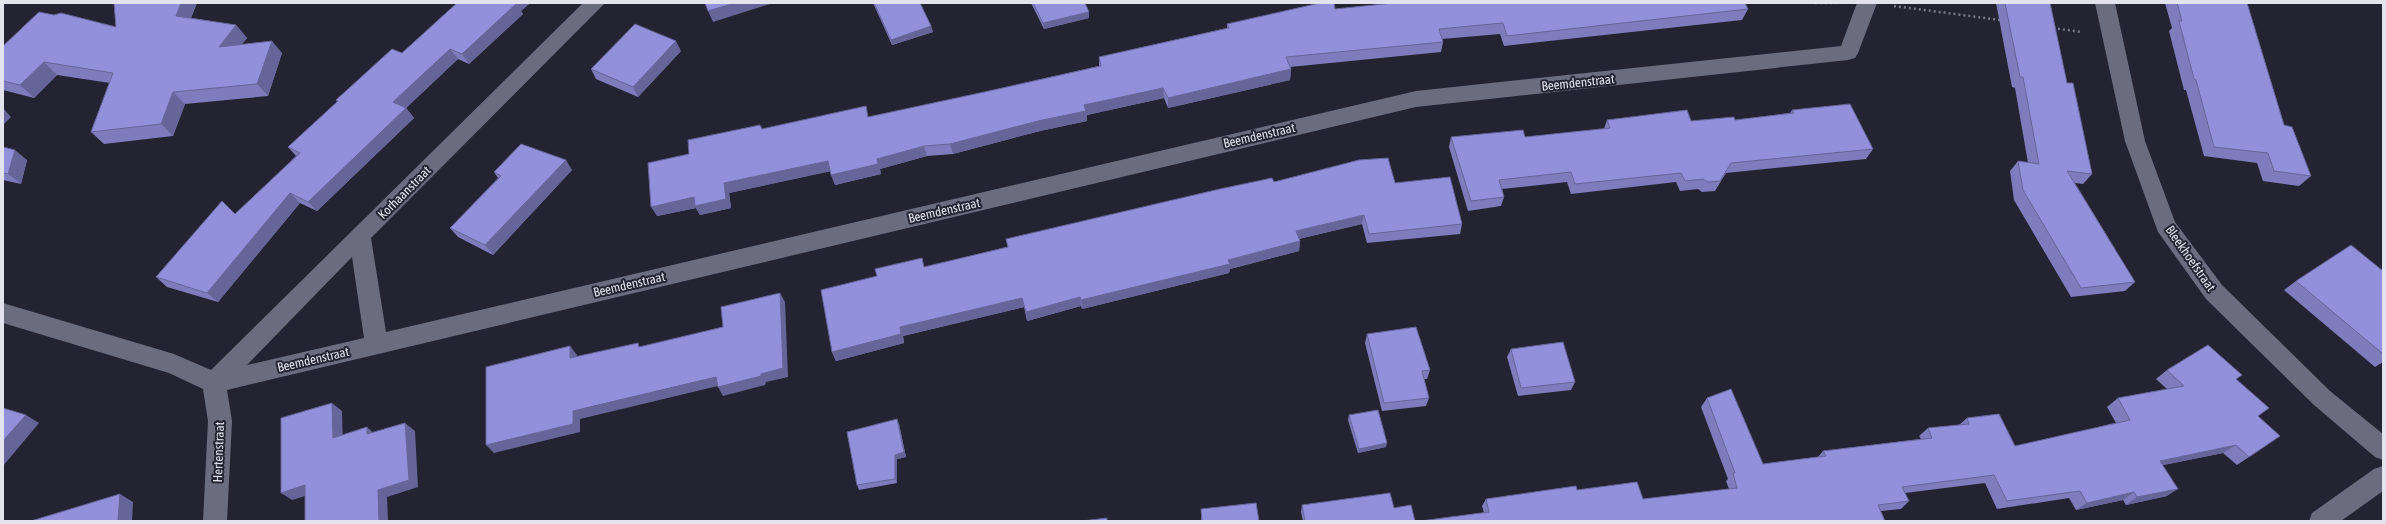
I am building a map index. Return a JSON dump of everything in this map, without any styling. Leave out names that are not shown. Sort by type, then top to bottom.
[{"type":"street","name":"Korhaanstraat","points":[[214,383],[360,234],[595,3]]},
{"type":"street","name":"Beemdenstraat","points":[[214,383],[1416,99],[1848,53],[1867,3]]},
{"type":"street","name":"Bleekhoefstraat","points":[[2105,3],[2134,142],[2166,226],[2214,292],[2322,398],[2383,449]]},
{"type":"street","points":[[360,234],[376,344]]},
{"type":"street","points":[[3,313],[174,364],[214,383]]},
{"type":"street","name":"Hertenstraat","points":[[214,383],[220,421],[215,521]]},
{"type":"street","points":[[2321,521],[2383,477]]},
{"type":"path","points":[[1815,3],[1842,3]]},
{"type":"path","points":[[1892,5],[2002,21]]},
{"type":"path","points":[[2050,28],[2113,36]]},
{"type":"building","points":[[114,3],[181,3],[176,16],[236,25],[219,47],[272,41],[257,84],[173,92],[161,124],[91,132],[113,73],[44,62],[20,85],[3,81],[3,46],[39,12],[54,15],[61,13],[116,27]]},
{"type":"building","points":[[457,3],[517,3],[462,54],[450,49],[393,102],[406,108],[308,202],[290,193],[207,293],[156,277],[222,201],[235,214],[300,153],[288,147],[338,101],[336,100],[392,49],[402,53]]},
{"type":"building","points":[[705,3],[735,3],[708,11]]},
{"type":"building","points":[[874,3],[920,3],[931,26],[891,40]]},
{"type":"building","points":[[1033,3],[1085,3],[1089,12],[1043,23]]},
{"type":"building","points":[[1320,3],[1334,3],[1335,9],[1393,3],[1745,3],[1748,9],[1507,36],[1503,23],[1439,29],[1443,42],[1286,57],[1291,69],[1168,98],[1163,88],[1084,105],[1086,111],[1038,121],[950,144],[924,146],[877,159],[878,164],[831,175],[828,161],[724,183],[726,199],[695,206],[694,197],[651,207],[648,163],[689,154],[688,140],[760,125],[762,129],[866,106],[868,117],[980,93],[1101,66],[1099,57],[1229,28],[1227,24]]},
{"type":"building","points":[[2005,3],[2050,3],[2067,83],[2073,83],[2092,174],[2067,171],[2135,282],[2081,288],[2023,190],[2018,161],[2039,164],[2023,77],[2020,77]]},
{"type":"building","points":[[2177,3],[2247,3],[2284,125],[2292,127],[2311,176],[2274,171],[2268,153],[2214,147],[2179,21],[2182,21]]},
{"type":"building","points":[[635,24],[676,41],[633,87],[591,69]]},
{"type":"building","points":[[1850,104],[1873,149],[1731,163],[1720,181],[1708,182],[1703,179],[1685,181],[1681,173],[1575,184],[1571,172],[1499,180],[1504,197],[1471,201],[1451,137],[1523,130],[1525,137],[1610,128],[1607,120],[1687,110],[1691,121],[1734,117],[1735,120],[1794,113],[1792,110]]},
{"type":"building","points":[[521,144],[566,160],[485,245],[450,228],[501,176],[494,172]]},
{"type":"building","points":[[3,147],[15,150],[8,174],[3,173]]},
{"type":"building","points":[[1388,158],[1395,183],[1450,177],[1462,224],[1369,234],[1364,215],[1296,231],[1300,241],[1228,260],[1230,264],[1081,300],[1080,297],[1026,312],[1022,298],[900,327],[901,334],[832,352],[821,290],[877,276],[875,269],[922,258],[924,267],[1008,247],[1006,239],[1220,189],[1272,178],[1274,182],[1359,160]]},
{"type":"building","points":[[2351,245],[2383,271],[2383,354],[2296,281]]},
{"type":"building","points":[[780,293],[783,368],[761,374],[761,376],[718,387],[716,377],[573,411],[573,424],[486,445],[486,367],[570,346],[570,358],[638,343],[639,347],[723,327],[721,307]]},
{"type":"building","points":[[1416,327],[1430,370],[1422,371],[1429,398],[1384,403],[1367,334]]},
{"type":"building","points":[[1563,342],[1575,382],[1521,388],[1511,349]]},
{"type":"building","points":[[2208,345],[2242,375],[2236,379],[2269,408],[2258,416],[2280,436],[2249,457],[2236,445],[2160,461],[2178,489],[2137,497],[2134,492],[2087,503],[2080,491],[2007,501],[1994,475],[1902,487],[1909,501],[1878,505],[1885,521],[1420,521],[1489,512],[1486,499],[1576,486],[1577,490],[1637,482],[1643,499],[1737,488],[1733,473],[1735,473],[1707,398],[1731,389],[1763,464],[1826,456],[1823,451],[1932,438],[1928,428],[1969,424],[1967,418],[1999,414],[2015,446],[2130,420],[2118,398],[2184,386],[2167,370]]},
{"type":"building","points":[[332,403],[333,438],[367,427],[367,434],[405,423],[409,480],[378,490],[379,521],[305,521],[305,485],[281,493],[281,418]]},
{"type":"building","points":[[3,408],[26,415],[3,441]]},
{"type":"building","points":[[1378,410],[1387,443],[1359,449],[1349,415]]},
{"type":"building","points":[[897,419],[904,452],[895,455],[895,479],[857,485],[847,432]]},
{"type":"building","points":[[1390,493],[1394,508],[1411,505],[1415,521],[1305,521],[1302,505]]},
{"type":"building","points":[[120,494],[118,521],[31,521]]},
{"type":"building","points":[[1256,503],[1259,521],[1202,521],[1201,509]]},
{"type":"building","points":[[1107,518],[1107,521],[1082,521]]}]
